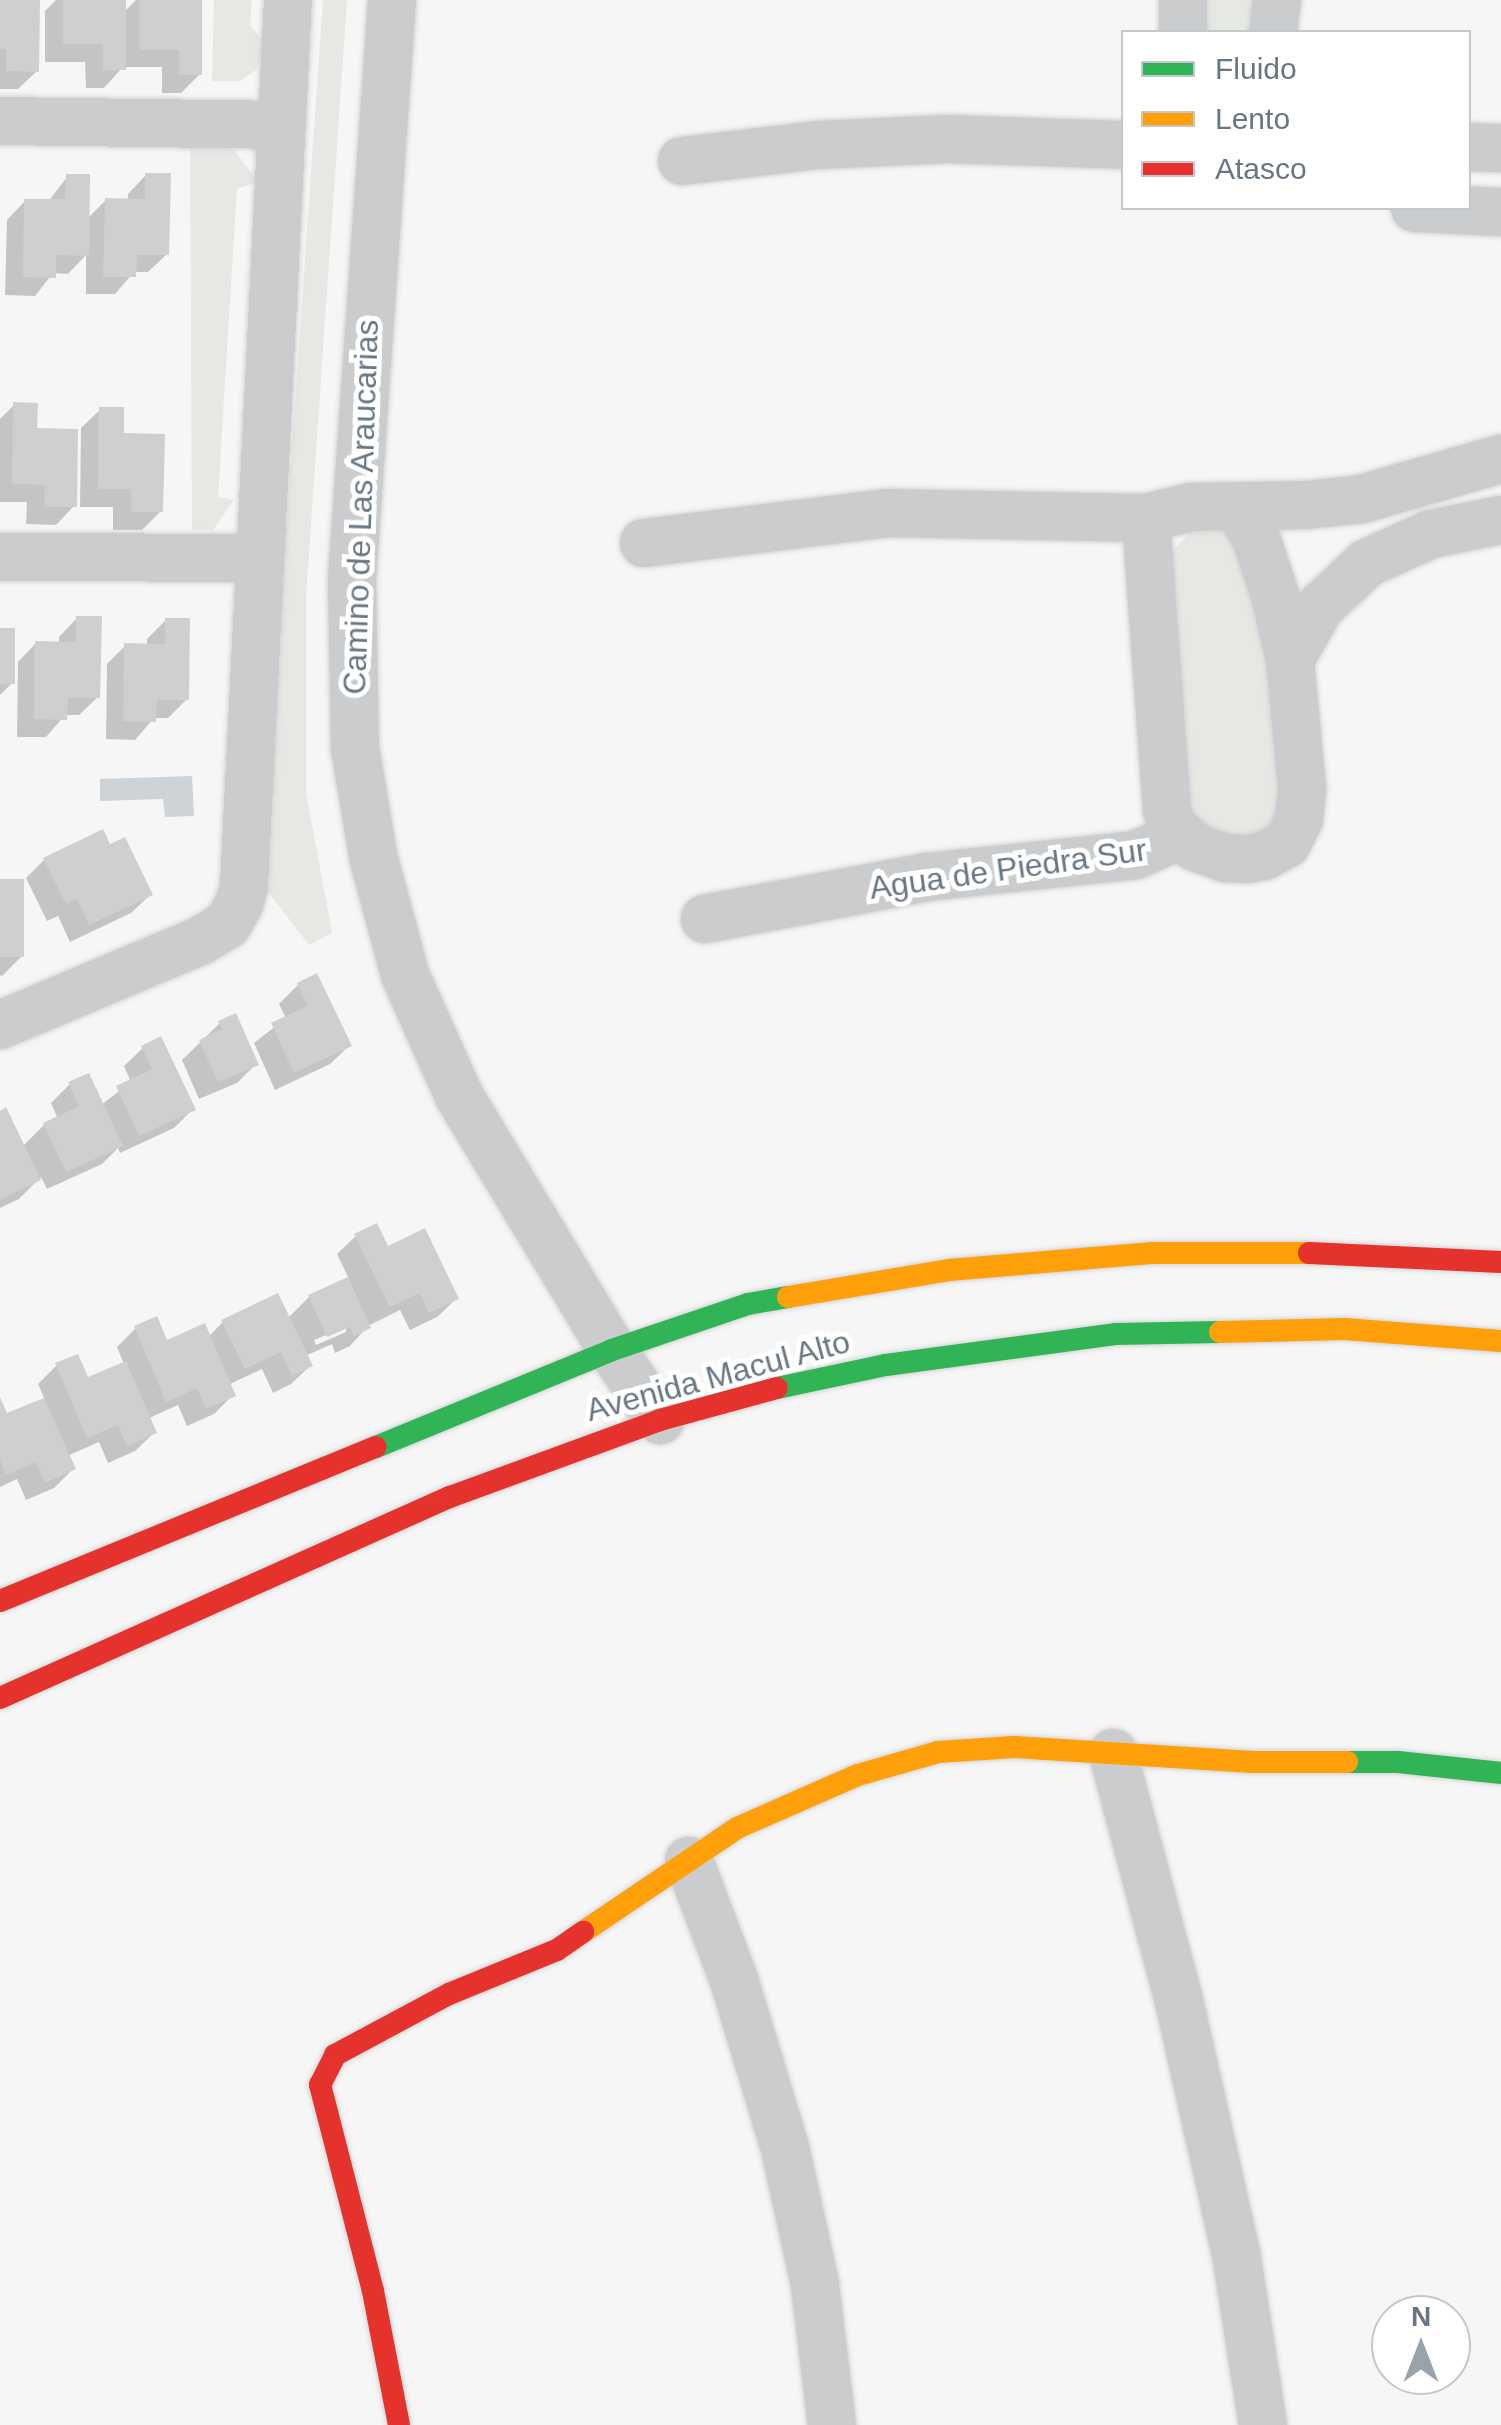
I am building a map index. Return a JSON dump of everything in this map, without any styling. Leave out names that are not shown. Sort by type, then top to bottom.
[{"type":"street","points":[[0,1025],[227,926],[235,915],[244,886],[288,0]]},
{"type":"street","name":"Camino de Las Araucarias","points":[[392,0],[352,580],[352,696],[363,803],[389,921],[428,1030],[494,1158],[612,1350],[660,1420]]},
{"type":"street","points":[[1183,0],[1183,30]]},
{"type":"street","points":[[1273,30],[1277,0]]},
{"type":"street","points":[[0,121],[280,125]]},
{"type":"street","points":[[682,161],[818,146],[947,139],[1121,145]]},
{"type":"street","points":[[1471,147],[1501,148]]},
{"type":"street","points":[[1458,210],[1501,212]]},
{"type":"street","points":[[644,543],[887,512],[1146,518],[1191,507],[1362,498],[1501,459]]},
{"type":"street","points":[[1237,506],[1268,568],[1290,660]]},
{"type":"street","points":[[1146,518],[1164,790],[1172,826],[1180,836]]},
{"type":"street","points":[[1290,660],[1320,607],[1367,564],[1431,534],[1501,520]]},
{"type":"street","points":[[0,557],[258,558]]},
{"type":"street","name":"Agua de Piedra Sur","points":[[706,920],[927,878],[1136,855],[1180,836],[1210,854],[1247,859],[1278,849],[1293,832],[1302,788],[1290,660]]},
{"type":"street","name":"Avenida Macul Alto","points":[[0,1601],[612,1350],[748,1304],[950,1270],[1153,1253],[1359,1253],[1501,1262]]},
{"type":"street","points":[[1334,1272],[1359,1253]]},
{"type":"street","points":[[1328,1303],[1344,1329]]},
{"type":"street","name":"Avenida Macul Alto","points":[[0,1698],[450,1498],[660,1420],[773,1389],[1001,1346],[1115,1334],[1344,1329],[1501,1341]]},
{"type":"street","points":[[399,2425],[373,2291],[320,2085],[335,2056],[449,1994],[557,1950],[737,1828],[858,1775],[938,1752],[1014,1747],[1253,1762],[1398,1762],[1501,1772]]},
{"type":"street","points":[[1113,1753],[1179,2001],[1236,2253],[1263,2425]]},
{"type":"street","points":[[689,1861],[734,1980],[785,2148],[815,2285],[832,2425]]},
{"type":"shaded area","points":[[214,0],[252,0],[250,25],[265,44],[257,69],[240,81],[212,81]]},
{"type":"shaded area","points":[[323,0],[347,0],[306,597],[306,792],[332,933],[309,945],[269,893],[275,692]]},
{"type":"shaded area","points":[[1203,0],[1252,0],[1252,30],[1203,30]]},
{"type":"shaded area","points":[[190,141],[234,150],[259,183],[237,188],[218,497],[234,500],[213,530],[192,530]]},
{"type":"shaded area","points":[[1221,524],[1257,583],[1284,787],[1276,824],[1253,838],[1208,831],[1188,813],[1172,552],[1192,530]]},
{"type":"shaded area","points":[[192,776],[194,816],[165,817],[163,799],[100,801],[100,779]]},
{"type":"building","points":[[0,0],[40,0],[39,72],[6,71],[6,49],[0,49]]},
{"type":"building","points":[[63,0],[126,0],[126,70],[103,70],[103,44],[63,44]]},
{"type":"building","points":[[139,0],[202,0],[202,75],[179,75],[179,50],[139,50]]},
{"type":"building","points":[[145,173],[171,173],[169,255],[137,255],[136,277],[103,277],[105,198],[145,199]]},
{"type":"building","points":[[66,174],[90,174],[89,256],[56,255],[56,278],[23,277],[24,199],[65,199]]},
{"type":"building","points":[[13,402],[38,403],[37,428],[78,429],[77,507],[44,507],[45,485],[12,484]]},
{"type":"building","points":[[99,407],[124,407],[124,433],[165,434],[163,512],[131,512],[131,489],[98,489]]},
{"type":"building","points":[[76,616],[102,616],[100,698],[68,698],[67,720],[34,719],[35,641],[76,642]]},
{"type":"building","points":[[165,618],[190,618],[189,700],[157,700],[156,722],[123,721],[124,643],[165,644]]},
{"type":"building","points":[[0,628],[15,628],[15,684],[0,684]]},
{"type":"building","points":[[103,829],[110,844],[125,837],[153,895],[89,925],[77,899],[66,904],[43,858]]},
{"type":"building","points":[[0,879],[24,879],[24,957],[0,957]]},
{"type":"building","points":[[317,973],[352,1046],[294,1073],[271,1023],[307,1006],[297,983]]},
{"type":"building","points":[[236,1013],[259,1065],[218,1082],[199,1040],[222,1029],[218,1021]]},
{"type":"building","points":[[161,1036],[196,1110],[139,1136],[116,1086],[152,1069],[141,1046]]},
{"type":"building","points":[[89,1073],[123,1146],[66,1172],[43,1123],[79,1106],[68,1082]]},
{"type":"building","points":[[6,1107],[41,1180],[0,1200],[0,1111]]},
{"type":"building","points":[[377,1223],[388,1246],[425,1228],[459,1299],[429,1313],[420,1293],[390,1307],[354,1234]]},
{"type":"building","points":[[348,1277],[371,1328],[354,1336],[350,1327],[327,1337],[308,1295]]},
{"type":"building","points":[[278,1293],[313,1366],[292,1376],[281,1352],[245,1369],[221,1320]]},
{"type":"building","points":[[157,1316],[167,1340],[205,1323],[236,1396],[206,1409],[197,1388],[166,1402],[134,1326]]},
{"type":"building","points":[[78,1354],[88,1377],[126,1361],[157,1433],[127,1446],[118,1425],[87,1438],[55,1363]]},
{"type":"building","points":[[0,1397],[7,1413],[44,1398],[76,1469],[45,1483],[36,1462],[6,1475],[0,1460]]},
{"type":"traffic: fast","points":[[376,1447],[612,1350],[748,1304],[788,1297]]},
{"type":"traffic: fast","points":[[777,1388],[886,1365],[1115,1334],[1220,1332]]},
{"type":"traffic: fast","points":[[1347,1762],[1398,1762],[1501,1773]]},
{"type":"traffic: slow","points":[[788,1297],[949,1270],[1153,1253],[1309,1253]]},
{"type":"traffic: slow","points":[[1220,1332],[1344,1329],[1501,1341]]},
{"type":"traffic: slow","points":[[583,1932],[737,1828],[858,1775],[938,1752],[1014,1747],[1253,1762],[1347,1762]]},
{"type":"traffic: jam","points":[[1309,1253],[1501,1262]]},
{"type":"traffic: jam","points":[[0,1698],[450,1497],[660,1420],[777,1388]]},
{"type":"traffic: jam","points":[[0,1601],[376,1447]]},
{"type":"traffic: jam","points":[[399,2425],[373,2291],[320,2085],[335,2055],[449,1994],[557,1950],[583,1932]]}]
